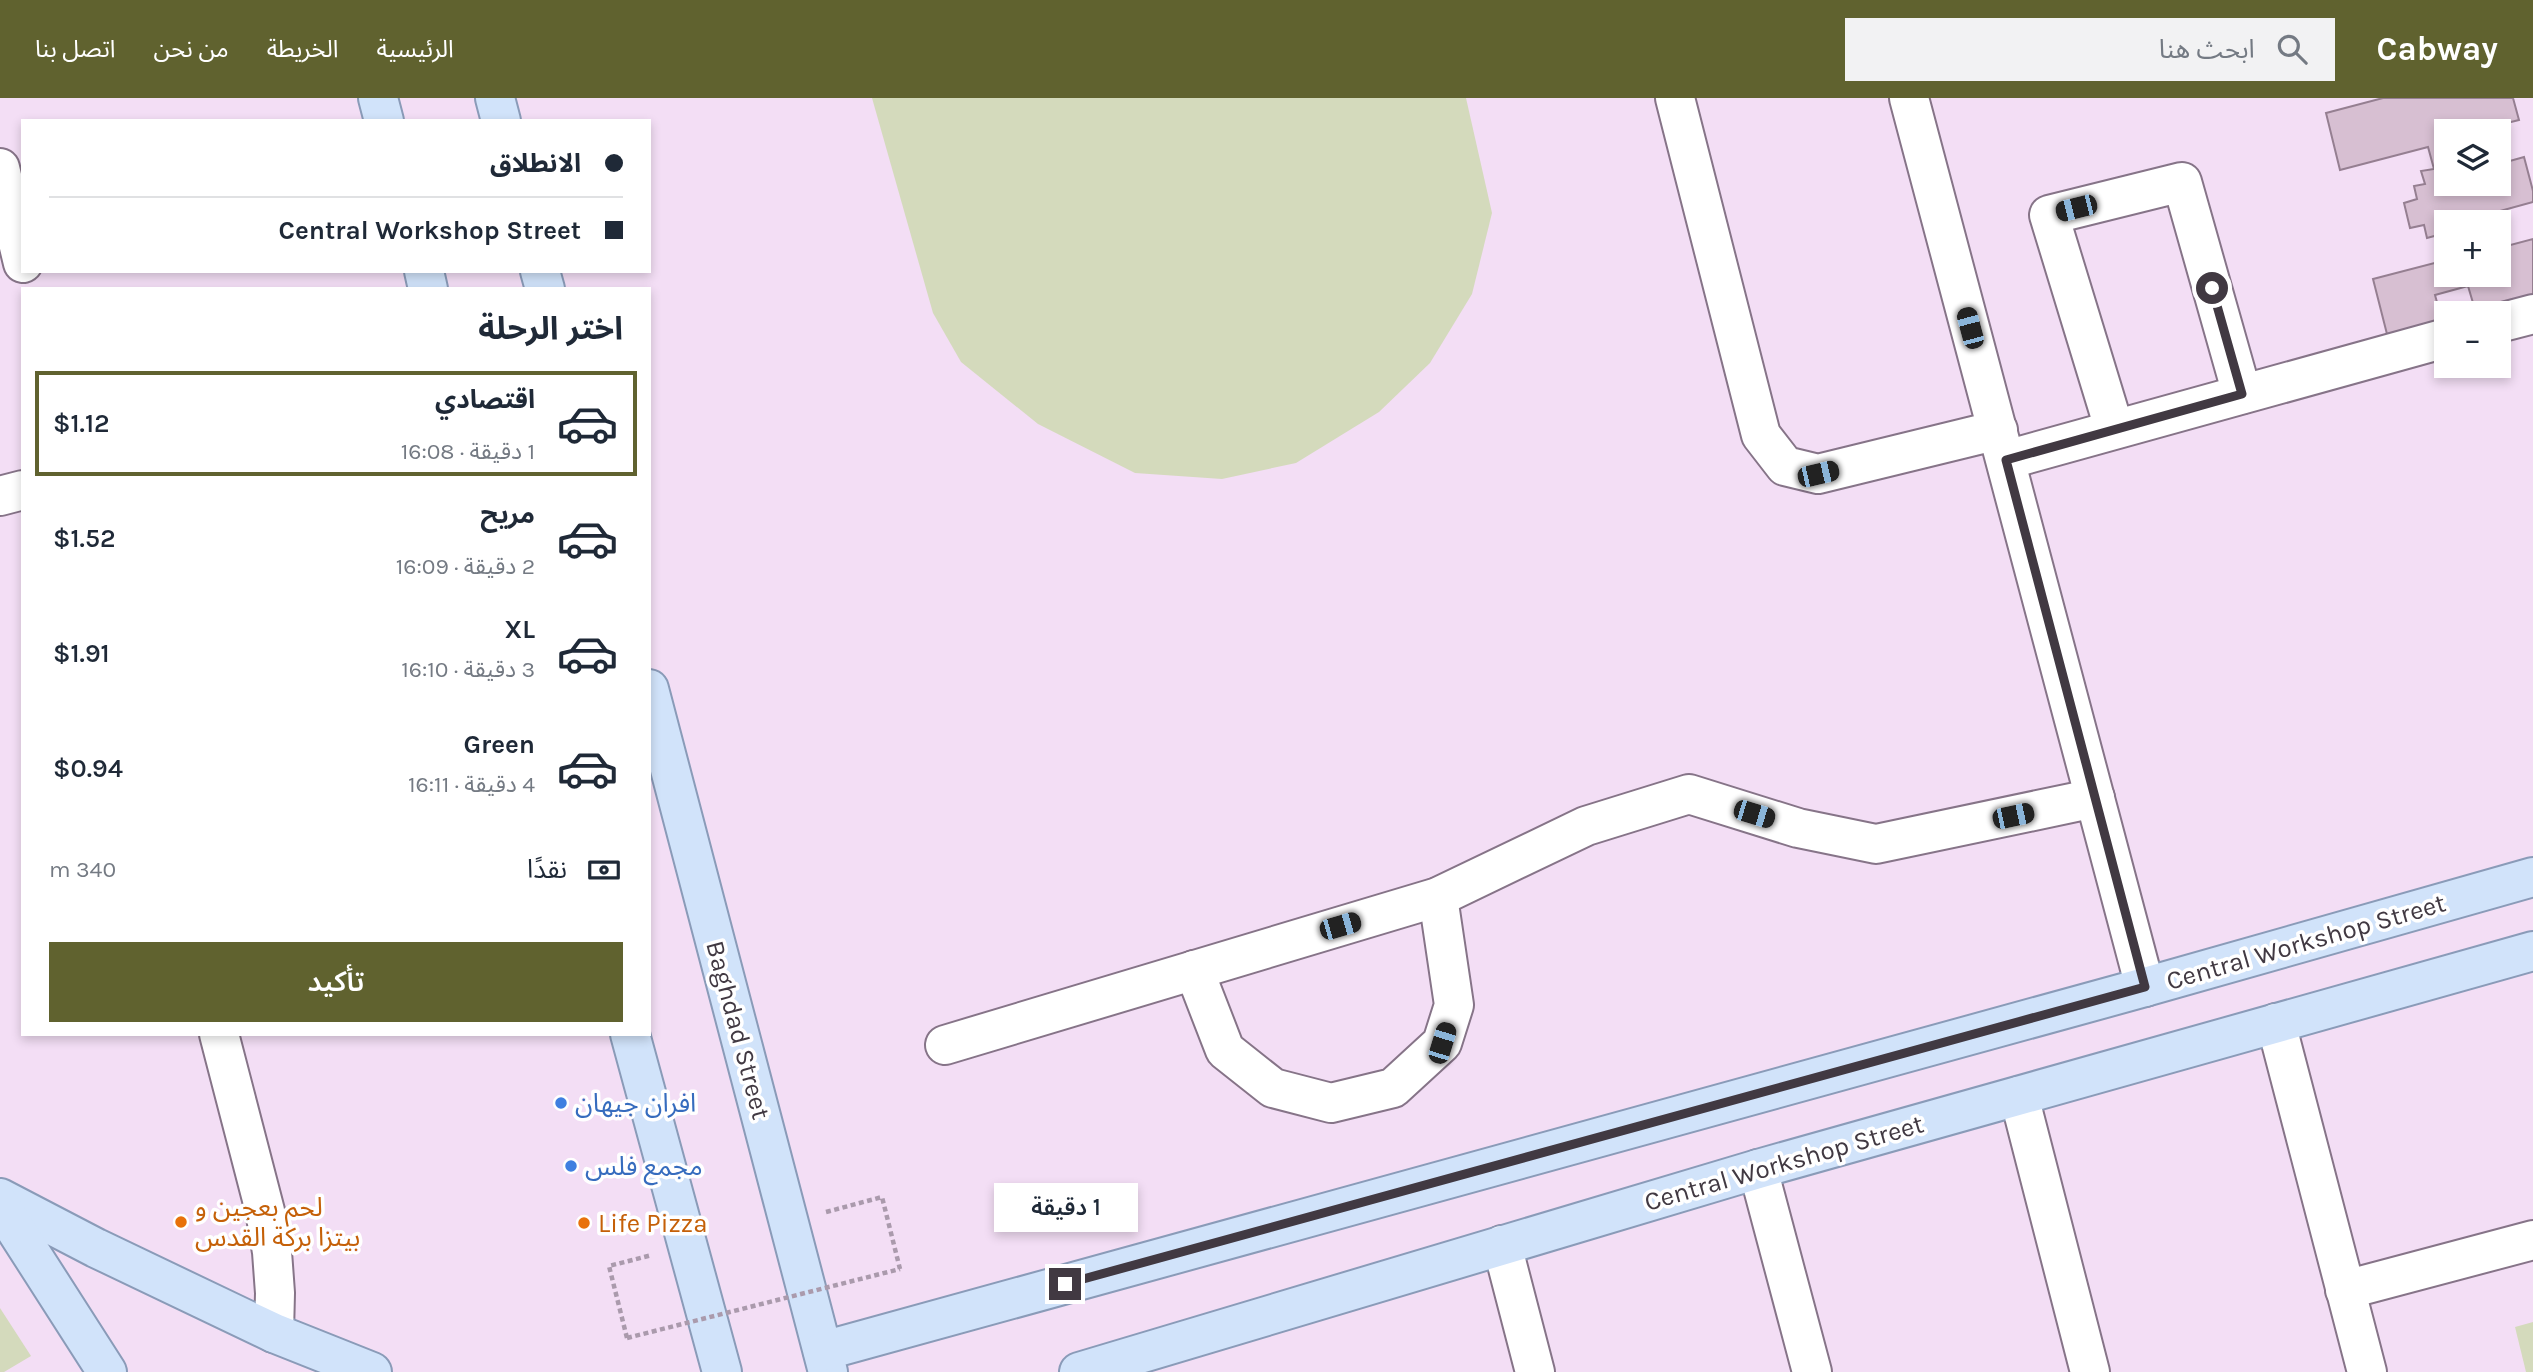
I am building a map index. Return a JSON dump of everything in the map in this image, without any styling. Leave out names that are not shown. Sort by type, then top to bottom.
[{"type":"main road","points":[[378,98],[383,119]]},
{"type":"main road","points":[[495,98],[500,119]]},
{"type":"main road","name":"Baghdad Street","points":[[651,697],[825,1362]]},
{"type":"main road","name":"Central Workshop Street","points":[[825,1362],[2533,877]]},
{"type":"main road","name":"Central Workshop Street","points":[[1079,1372],[1758,1169],[2533,951]]},
{"type":"main road","points":[[631,1036],[722,1372]]},
{"type":"main road","points":[[0,1198],[96,1248],[274,1333],[372,1372]]},
{"type":"main road","points":[[0,1205],[107,1372]]},
{"type":"main road","points":[[697,1372],[709,1324]]},
{"type":"street","points":[[1675,98],[1761,435],[1785,466],[1818,474],[2113,428],[2434,341]]},
{"type":"street","points":[[1909,98],[2145,987]]},
{"type":"street","points":[[0,168],[21,255]]},
{"type":"street","points":[[2113,428],[2049,215],[2182,182],[2242,394]]},
{"type":"street","points":[[2511,320],[2533,314]]},
{"type":"street","points":[[0,496],[21,491]]},
{"type":"street","points":[[945,1045],[1438,897],[1586,826],[1689,794],[1798,828],[1876,844],[2095,798]]},
{"type":"street","points":[[1194,970],[1225,1050],[1273,1088],[1331,1103],[1393,1087],[1442,1043],[1454,1005],[1438,897]]},
{"type":"street","points":[[2276,1023],[2367,1372]]},
{"type":"street","points":[[220,1036],[265,1211],[272,1252],[274,1333]]},
{"type":"street","points":[[2020,1096],[2090,1372]]},
{"type":"street","points":[[1758,1169],[1812,1372]]},
{"type":"street","points":[[2345,1290],[2533,1240]]},
{"type":"street","points":[[1502,1245],[1535,1372]]},
{"type":"path","points":[[609,1266],[627,1338],[901,1269],[882,1197],[788,1221]]},
{"type":"green space","points":[[872,98],[1466,98],[1492,213],[1472,294],[1430,363],[1379,412],[1296,463],[1222,479],[1135,473],[1038,424],[961,362],[933,313]]},
{"type":"green space","points":[[0,1308],[31,1356],[4,1372],[0,1372]]},
{"type":"green space","points":[[2533,1322],[2533,1372],[2526,1372],[2515,1327]]},
{"type":"building","points":[[2383,98],[2513,98],[2519,120],[2434,119],[2434,169],[2428,147],[2340,170],[2326,113]]},
{"type":"building","points":[[2524,157],[2533,191],[2533,202],[2504,210],[2434,210],[2434,236],[2427,238],[2424,225],[2410,228],[2404,203],[2417,199],[2414,186],[2425,184],[2421,171],[2434,169],[2434,196],[2511,196],[2511,161]]},
{"type":"building","points":[[2533,239],[2533,300],[2511,305],[2511,301],[2472,301],[2468,287],[2511,287],[2511,245]]},
{"type":"building","points":[[2434,263],[2434,287],[2464,287],[2435,295],[2434,326],[2388,338],[2373,279]]},
{"type":"place","name":"افران جيهان","points":[[561,1103]]},
{"type":"place","name":"مجمع فلس","points":[[571,1166]]},
{"type":"place","name":"لحم بعجين و بيتزا بركة القدس","points":[[181,1222]]},
{"type":"place","name":"Life Pizza","points":[[584,1223]]},
{"type":"route","points":[[1065,1284],[2145,987],[2006,460],[2242,394],[2212,288]]}]
